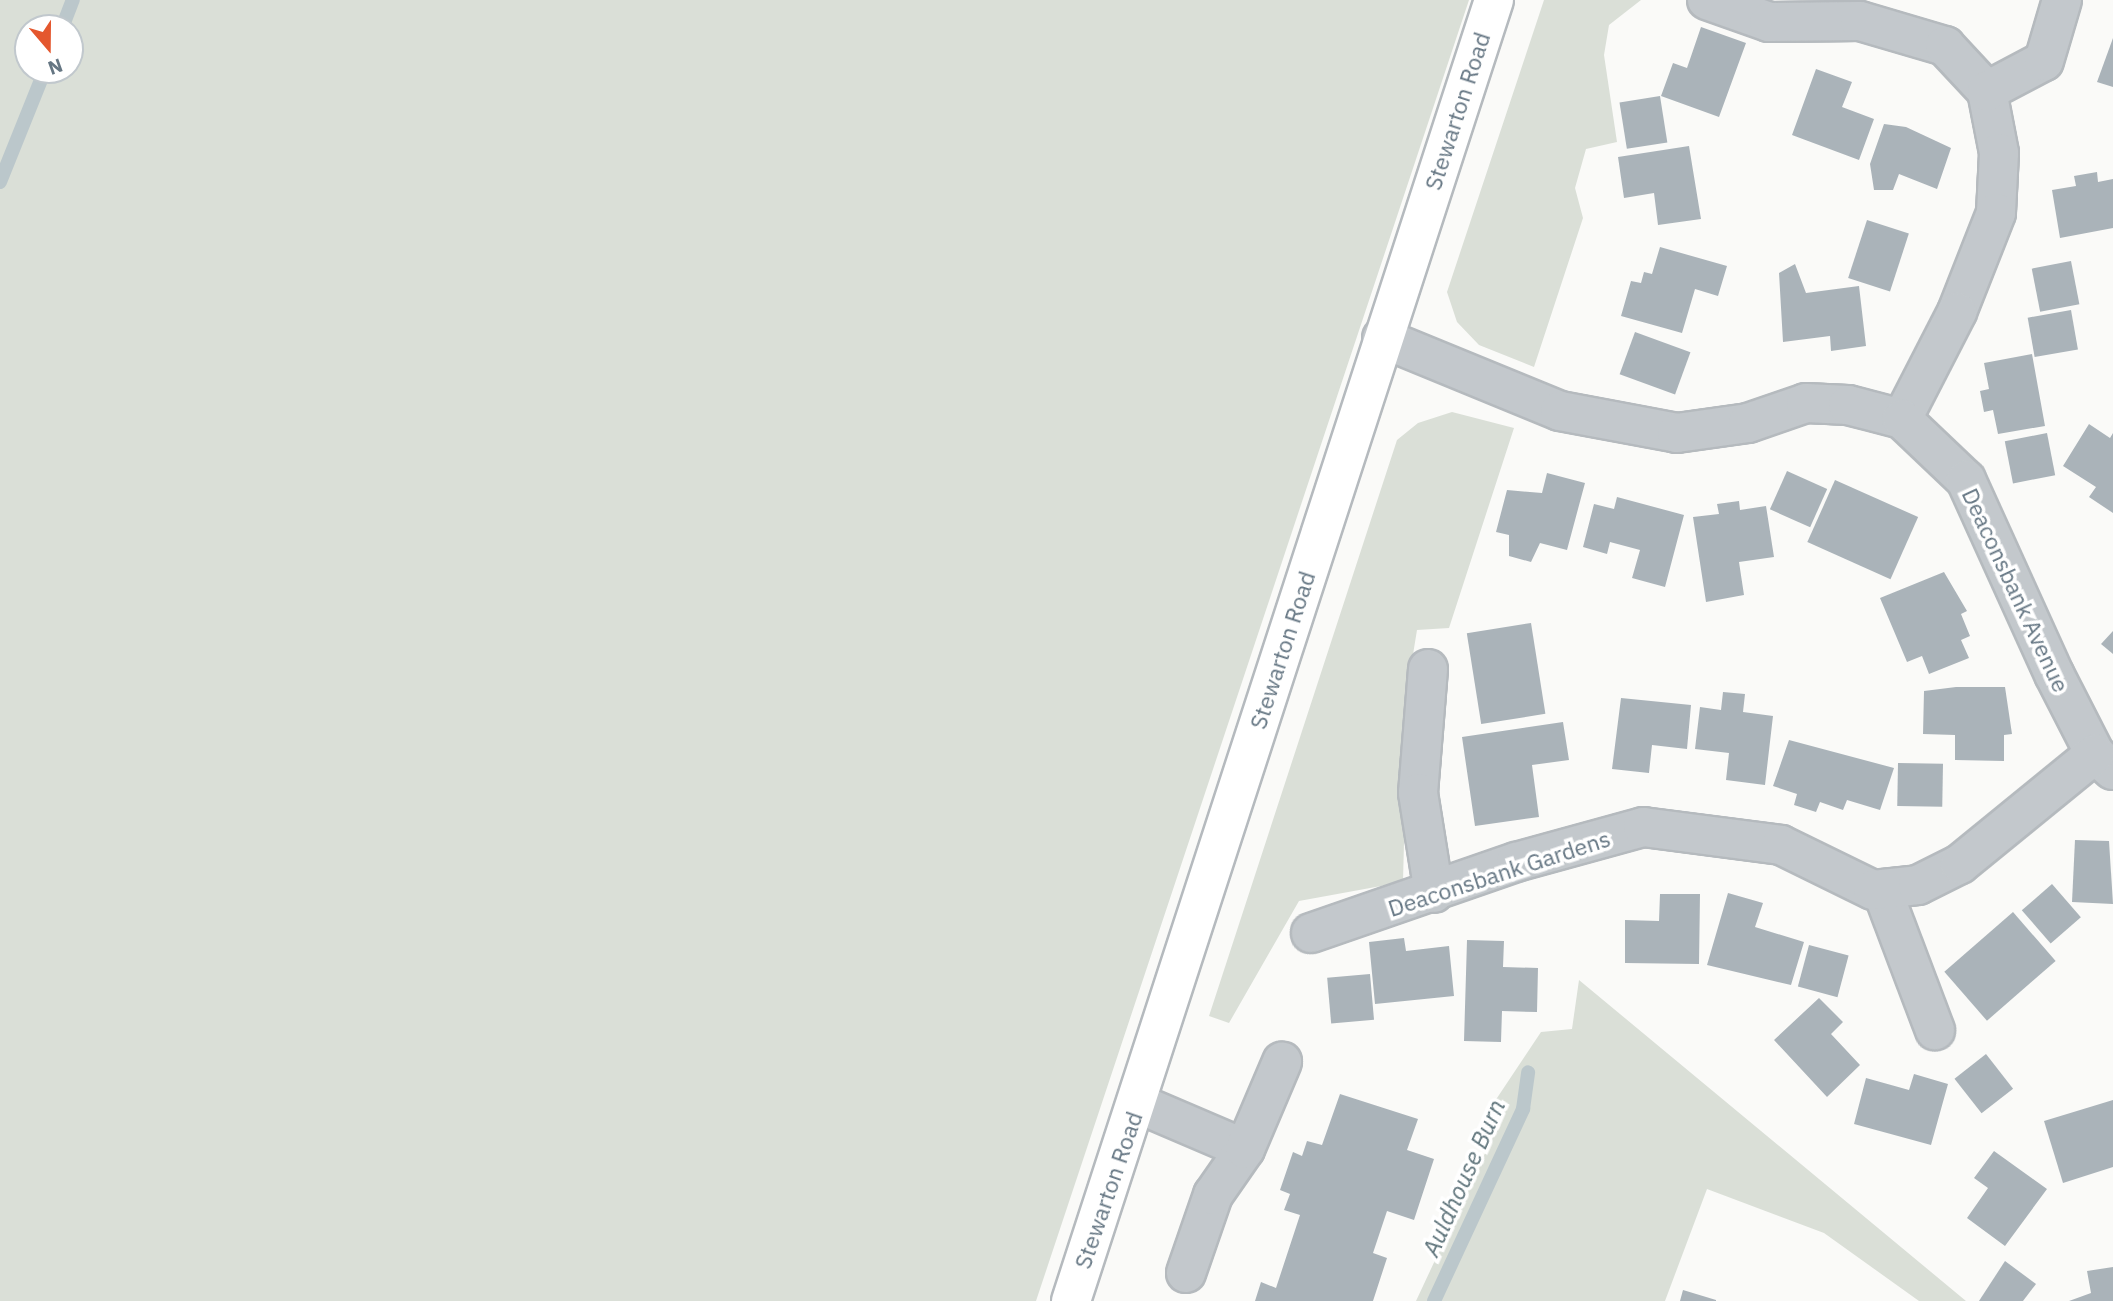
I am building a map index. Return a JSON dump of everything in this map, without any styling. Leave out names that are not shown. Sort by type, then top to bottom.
[{"type":"main road","name":"Stewarton Road","points":[[1071,1301],[1494,0]]},
{"type":"street","points":[[1707,0],[1769,22],[1860,21],[1945,46],[1987,90],[1999,153],[1996,213],[1957,312],[1902,419]]},
{"type":"street","points":[[1987,90],[2044,61],[2062,0]]},
{"type":"street","name":"Deaconsbank Avenue","points":[[1382,338],[1560,411],[1677,433],[1748,423],[1806,403],[1848,405],[1902,419],[1966,480],[2104,762]]},
{"type":"street","points":[[1428,669],[1418,793],[1434,893]]},
{"type":"street","points":[[1935,1030],[1882,890],[1938,877],[2104,762]]},
{"type":"street","name":"Deaconsbank Gardens","points":[[1311,933],[1434,893],[1516,862],[1643,827],[1781,845],[1882,890]]},
{"type":"street","points":[[1186,1273],[1213,1195],[1245,1149],[1282,1062]]},
{"type":"street","points":[[1137,1103],[1245,1149]]},
{"type":"shaded area","points":[[0,0],[1469,0],[1036,1301],[0,1301]]},
{"type":"shaded area","points":[[1544,0],[1641,0],[1609,25],[1604,55],[1617,142],[1586,149],[1575,188],[1583,218],[1534,367],[1479,345],[1457,322],[1447,292]]},
{"type":"shaded area","points":[[1452,412],[1514,428],[1449,628],[1417,630],[1408,685],[1403,882],[1299,901],[1229,1023],[1209,1016],[1397,440],[1418,423]]},
{"type":"shaded area","points":[[1579,980],[1966,1301],[1919,1301],[1824,1233],[1707,1189],[1665,1301],[1416,1301],[1494,1134],[1487,1113],[1541,1032],[1572,1029]]},
{"type":"building","points":[[1701,27],[1746,43],[1719,117],[1661,96],[1673,63],[1687,68]]},
{"type":"building","points":[[2113,38],[2113,87],[2097,82]]},
{"type":"building","points":[[1816,69],[1852,82],[1842,107],[1874,119],[1859,160],[1792,135]]},
{"type":"building","points":[[1660,96],[1667,142],[1627,149],[1620,102]]},
{"type":"building","points":[[1884,124],[1906,127],[1951,148],[1937,189],[1899,174],[1893,190],[1874,190],[1870,164]]},
{"type":"building","points":[[1689,146],[1701,219],[1658,225],[1654,193],[1624,198],[1618,157]]},
{"type":"building","points":[[2097,172],[2098,182],[2113,179],[2113,228],[2060,238],[2052,190],[2076,186],[2074,176]]},
{"type":"building","points":[[1867,220],[1909,234],[1890,292],[1848,278]]},
{"type":"building","points":[[1660,247],[1727,266],[1718,296],[1695,289],[1682,333],[1621,316],[1631,281],[1641,283],[1644,272],[1652,274]]},
{"type":"building","points":[[2071,261],[2079,304],[2040,312],[2032,269]]},
{"type":"building","points":[[1795,264],[1806,293],[1859,286],[1866,346],[1831,351],[1830,336],[1783,342],[1779,273]]},
{"type":"building","points":[[2071,310],[2078,349],[2035,357],[2028,318]]},
{"type":"building","points":[[1635,332],[1690,352],[1675,394],[1620,374]]},
{"type":"building","points":[[2032,354],[2045,426],[1998,434],[1993,410],[1984,412],[1980,391],[1989,389],[1984,363]]},
{"type":"building","points":[[2089,424],[2110,438],[2113,433],[2113,513],[2089,497],[2096,487],[2063,466]]},
{"type":"building","points":[[2047,433],[2055,475],[2013,483],[2005,441]]},
{"type":"building","points":[[1787,471],[1827,489],[1810,527],[1770,509]]},
{"type":"building","points":[[1547,473],[1585,483],[1567,550],[1540,543],[1531,562],[1509,556],[1509,535],[1496,532],[1507,490],[1542,493]]},
{"type":"building","points":[[1835,480],[1918,517],[1890,579],[1807,542]]},
{"type":"building","points":[[1617,497],[1684,515],[1665,587],[1632,578],[1640,550],[1610,542],[1607,554],[1583,547],[1594,504],[1614,509]]},
{"type":"building","points":[[1739,501],[1740,510],[1766,506],[1774,557],[1739,562],[1744,595],[1706,602],[1693,517],[1719,514],[1717,504]]},
{"type":"building","points":[[1944,572],[1967,611],[1961,614],[1970,636],[1961,640],[1969,658],[1929,674],[1922,656],[1907,662],[1880,598]]},
{"type":"building","points":[[1531,623],[1545,714],[1481,724],[1467,633]]},
{"type":"building","points":[[2113,631],[2113,654],[2101,644]]},
{"type":"building","points":[[1956,687],[2005,687],[2012,734],[2004,735],[2004,761],[1955,760],[1955,735],[1923,734],[1924,691]]},
{"type":"building","points":[[1723,692],[1745,694],[1743,712],[1773,716],[1765,785],[1726,780],[1729,753],[1695,749],[1700,707],[1721,710]]},
{"type":"building","points":[[1621,698],[1691,705],[1687,749],[1652,745],[1649,773],[1612,769]]},
{"type":"building","points":[[1563,722],[1569,760],[1532,765],[1539,817],[1475,826],[1462,737]]},
{"type":"building","points":[[1789,740],[1894,768],[1880,810],[1847,800],[1843,810],[1820,802],[1816,812],[1794,805],[1797,794],[1773,786]]},
{"type":"building","points":[[1898,763],[1943,764],[1942,807],[1897,806]]},
{"type":"building","points":[[2075,840],[2109,841],[2113,904],[2072,902]]},
{"type":"building","points":[[2052,884],[2081,917],[2051,943],[2022,910]]},
{"type":"building","points":[[1728,893],[1763,903],[1755,927],[1804,942],[1791,985],[1707,965]]},
{"type":"building","points":[[1660,894],[1700,894],[1699,964],[1625,963],[1625,920],[1659,921]]},
{"type":"building","points":[[2013,912],[2056,961],[1987,1021],[1944,972]]},
{"type":"building","points":[[1404,938],[1406,951],[1449,946],[1454,996],[1375,1004],[1369,942]]},
{"type":"building","points":[[1467,940],[1504,941],[1503,967],[1538,968],[1537,1012],[1502,1011],[1501,1042],[1464,1041]]},
{"type":"building","points":[[1809,945],[1849,956],[1837,997],[1798,987]]},
{"type":"building","points":[[1370,974],[1374,1020],[1331,1024],[1327,978]]},
{"type":"building","points":[[1819,998],[1843,1022],[1831,1034],[1860,1065],[1827,1097],[1774,1040]]},
{"type":"building","points":[[1986,1054],[2013,1089],[1982,1113],[1954,1079]]},
{"type":"building","points":[[1914,1074],[1948,1084],[1931,1145],[1854,1124],[1866,1078],[1909,1090]]},
{"type":"building","points":[[1340,1094],[1418,1119],[1407,1150],[1434,1159],[1414,1220],[1387,1211],[1373,1253],[1387,1258],[1373,1301],[1255,1301],[1261,1282],[1276,1288],[1300,1215],[1284,1210],[1290,1194],[1280,1190],[1293,1152],[1302,1156],[1307,1141],[1322,1145]]},
{"type":"building","points":[[2113,1100],[2113,1167],[2063,1183],[2044,1121]]},
{"type":"building","points":[[1994,1151],[2047,1189],[2005,1246],[1967,1218],[1988,1188],[1974,1178]]},
{"type":"building","points":[[2005,1261],[2036,1284],[2023,1301],[1979,1301]]},
{"type":"building","points":[[2113,1267],[2113,1301],[2069,1301],[2091,1293],[2087,1271]]},
{"type":"building","points":[[1683,1290],[1716,1300],[1716,1301],[1680,1301]]},
{"type":"waterway","points":[[68,14],[73,0]]},
{"type":"waterway","points":[[0,182],[39,84]]},
{"type":"waterway","name":"Auldhouse Burn","points":[[1434,1301],[1523,1109],[1528,1072]]}]
